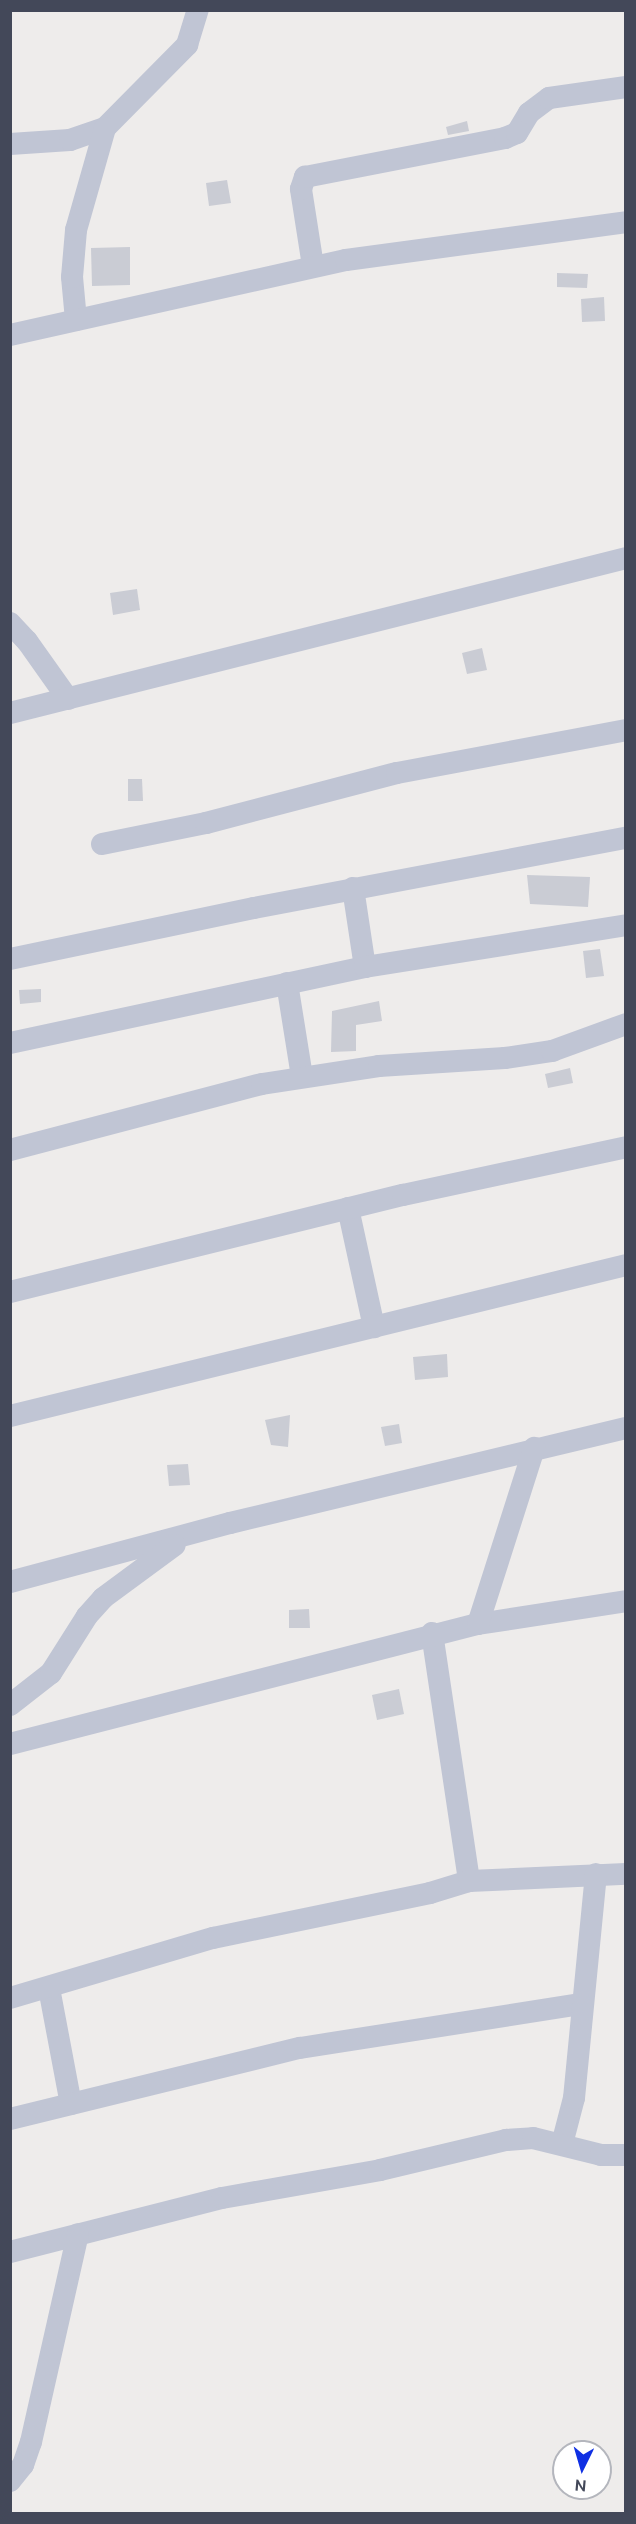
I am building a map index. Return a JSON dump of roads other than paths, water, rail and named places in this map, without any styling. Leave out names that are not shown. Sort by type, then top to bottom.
[{"type":"street","points":[[10,144],[70,140],[105,128],[187,45],[198,10]]},
{"type":"street","points":[[313,266],[301,189],[305,177],[505,138],[517,133],[529,113],[549,98],[626,87]]},
{"type":"street","points":[[76,320],[72,278],[76,230],[105,128]]},
{"type":"street","points":[[10,335],[313,266],[458,242],[626,222]]},
{"type":"street","points":[[10,713],[626,558]]},
{"type":"street","points":[[10,623],[27,640],[68,699]]},
{"type":"street","points":[[102,844],[206,824],[419,768],[626,730]]},
{"type":"street","points":[[10,959],[353,888],[626,837]]},
{"type":"street","points":[[353,888],[365,967]]},
{"type":"street","points":[[10,1043],[365,967],[626,925]]},
{"type":"street","points":[[287,983],[302,1077]]},
{"type":"street","points":[[10,1150],[209,1096],[302,1077],[552,1051],[626,1024]]},
{"type":"street","points":[[10,1292],[348,1208],[626,1148]]},
{"type":"street","points":[[348,1208],[374,1327]]},
{"type":"street","points":[[10,1416],[626,1265]]},
{"type":"street","points":[[10,1582],[534,1448],[626,1428]]},
{"type":"street","points":[[478,1624],[534,1448]]},
{"type":"street","points":[[10,1705],[51,1673],[87,1616],[103,1598],[192,1535]]},
{"type":"street","points":[[10,1744],[432,1633],[626,1600]]},
{"type":"street","points":[[432,1633],[469,1881]]},
{"type":"street","points":[[562,2144],[574,2098],[580,2004],[596,1874]]},
{"type":"street","points":[[10,1998],[213,1938],[430,1893],[469,1881],[626,1874]]},
{"type":"street","points":[[49,1988],[71,2104]]},
{"type":"street","points":[[10,2119],[300,2048],[580,2004]]},
{"type":"street","points":[[10,2252],[222,2198],[380,2170],[506,2140],[533,2138],[601,2156],[626,2156]]},
{"type":"street","points":[[10,2481],[24,2465],[31,2442],[78,2234]]}]
